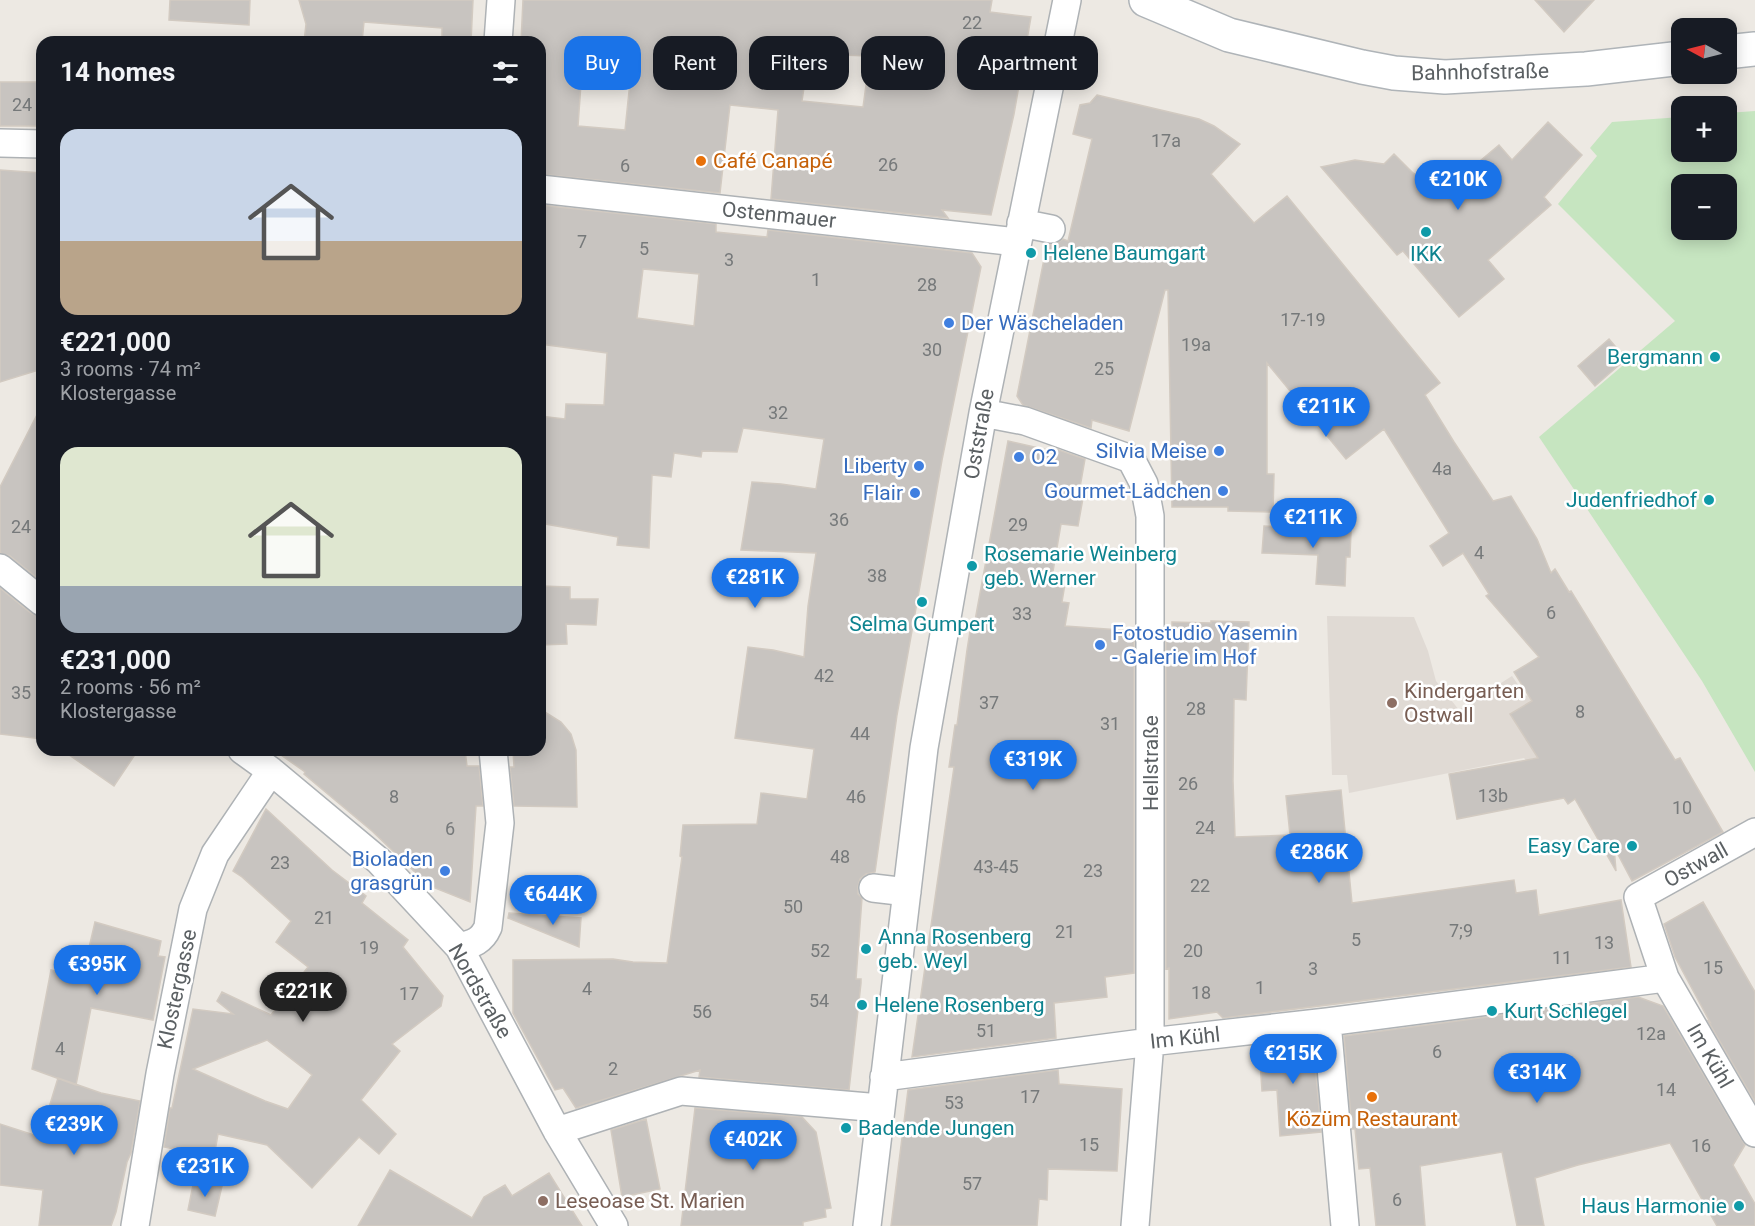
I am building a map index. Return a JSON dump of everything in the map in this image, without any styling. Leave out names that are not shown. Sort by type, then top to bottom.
[{"type":"street","points":[[498,36],[501,0]]},
{"type":"street","name":"Oststraße","points":[[867,1226],[924,748],[954,648],[982,413],[1067,0]]},
{"type":"street","name":"Bahnhofstraße","points":[[1146,0],[1229,35],[1394,73],[1445,77],[1586,69],[1671,59]]},
{"type":"street","points":[[1737,51],[1755,49]]},
{"type":"street","points":[[0,143],[36,144]]},
{"type":"street","name":"Ostenmauer","points":[[546,190],[968,236],[1019,232]]},
{"type":"street","points":[[1019,232],[1051,229]]},
{"type":"street","name":"Hellstraße","points":[[982,413],[1025,421],[1131,459],[1144,484],[1150,516],[1150,1041],[1135,1226]]},
{"type":"street","points":[[0,568],[36,597]]},
{"type":"street","name":"Nordstraße","points":[[250,756],[379,861],[459,947],[556,1131],[614,1226]]},
{"type":"street","points":[[459,947],[470,945],[481,939],[488,927],[500,822],[494,756]]},
{"type":"street","name":"Klostergasse","points":[[135,1226],[160,1074],[193,909],[215,854],[270,771]]},
{"type":"street","name":"Ostwall","points":[[1638,897],[1755,832]]},
{"type":"street","points":[[873,888],[907,892]]},
{"type":"street","name":"Im Kühl","points":[[1638,897],[1665,978],[1755,1133]]},
{"type":"street","name":"Im Kühl","points":[[884,1077],[1150,1041],[1327,1022],[1665,978]]},
{"type":"street","points":[[1327,1022],[1345,1226]]},
{"type":"street","points":[[556,1131],[681,1091],[880,1108]]},
{"type":"shaded area","name":"Kindergarten Ostwall","points":[[1327,616],[1414,617],[1428,651],[1436,681],[1459,710],[1512,676],[1526,696],[1557,678],[1548,785],[1524,758],[1349,793],[1347,775],[1332,775]]},
{"type":"green space","points":[[1755,111],[1755,772],[1702,681],[1539,437],[1675,321],[1558,204],[1597,156],[1590,148],[1612,122],[1671,118],[1671,162],[1737,162],[1737,112]]},
{"type":"building","points":[[170,0],[250,0],[249,25],[169,20]]},
{"type":"building","points":[[299,0],[473,0],[471,36],[442,36],[442,28],[364,22],[363,36],[305,36],[306,24]]},
{"type":"building","points":[[523,0],[992,0],[990,12],[1031,17],[1028,36],[957,36],[957,90],[1018,90],[991,215],[942,210],[948,218],[771,199],[778,110],[730,105],[720,193],[546,175],[546,36],[521,36]]},
{"type":"building","points":[[1535,0],[1594,0],[1564,32]]},
{"type":"building","points":[[0,82],[36,82],[36,126],[0,126]]},
{"type":"building","points":[[1097,95],[1199,119],[1214,126],[1240,144],[1211,174],[1254,223],[1287,196],[1440,383],[1425,395],[1454,442],[1493,501],[1511,496],[1537,539],[1551,573],[1555,569],[1569,592],[1571,591],[1675,760],[1680,758],[1723,832],[1632,881],[1614,847],[1616,871],[1575,799],[1568,804],[1564,798],[1457,819],[1449,774],[1538,758],[1510,714],[1532,701],[1514,672],[1539,657],[1486,596],[1489,594],[1463,553],[1443,566],[1430,546],[1449,533],[1384,429],[1346,459],[1267,363],[1267,474],[1274,474],[1273,512],[1228,511],[1228,507],[1172,507],[1168,290],[1165,290],[1129,431],[1092,420],[1091,428],[1023,405],[1017,396],[1047,244],[1055,244],[1063,239],[1068,241],[1092,139],[1073,134],[1080,105],[1090,103]]},
{"type":"building","points":[[1548,122],[1582,155],[1544,197],[1551,205],[1488,260],[1504,279],[1459,317],[1403,251],[1397,255],[1321,167],[1355,160],[1384,164],[1394,154],[1413,173],[1443,192],[1499,145],[1512,160]]},
{"type":"building","points":[[0,170],[36,173],[36,371],[0,382]]},
{"type":"building","points":[[546,206],[716,224],[716,232],[767,237],[768,230],[972,253],[981,267],[942,460],[897,715],[875,872],[866,874],[860,879],[858,886],[858,894],[862,898],[856,979],[861,979],[861,983],[849,1090],[699,1077],[700,1070],[576,1108],[563,1088],[555,1090],[513,1013],[513,960],[613,959],[667,963],[682,857],[680,856],[683,825],[757,824],[761,793],[807,799],[814,749],[735,738],[748,647],[804,657],[808,606],[816,553],[741,550],[752,482],[816,489],[824,439],[743,428],[737,452],[702,451],[701,457],[674,453],[671,477],[652,475],[649,548],[617,545],[618,537],[546,524],[546,417],[565,419],[566,404],[604,405],[607,353],[546,345]],"holes":[[[643,269],[699,274],[694,326],[637,318]]]},
{"type":"building","points":[[1609,339],[1626,359],[1595,386],[1578,366]]},
{"type":"building","points":[[36,417],[36,577],[10,556],[0,553],[0,487]]},
{"type":"building","points":[[1008,441],[1056,452],[1053,448],[1085,459],[1080,487],[1085,487],[1078,526],[1061,524],[1052,577],[1066,578],[1062,602],[1069,603],[1065,626],[1134,631],[1134,973],[1105,977],[1107,997],[1054,1003],[1056,1038],[912,1057],[954,767],[949,767],[955,725],[957,725],[971,625],[974,626]]},
{"type":"building","points":[[1264,526],[1351,531],[1350,557],[1346,557],[1345,586],[1316,584],[1318,555],[1262,553]]},
{"type":"building","points":[[546,586],[570,587],[570,599],[598,599],[596,625],[566,624],[567,644],[546,645]]},
{"type":"building","points":[[0,588],[36,615],[36,738],[0,734]]},
{"type":"building","points":[[1211,621],[1249,622],[1246,700],[1234,699],[1235,837],[1290,835],[1286,796],[1341,790],[1352,903],[1514,880],[1516,893],[1536,890],[1539,915],[1621,900],[1631,967],[1223,1018],[1217,1012],[1169,1019],[1169,968],[1166,969],[1166,633],[1172,633],[1172,622],[1211,623]]},
{"type":"building","points":[[546,713],[561,722],[571,734],[576,750],[577,807],[514,806],[510,767],[514,767],[513,756],[546,756]]},
{"type":"building","points":[[71,756],[134,756],[114,786]]},
{"type":"building","points":[[282,756],[466,756],[467,766],[479,766],[483,806],[476,806],[470,902],[420,882],[419,876],[372,831],[304,774],[305,772]]},
{"type":"building","points":[[266,809],[332,870],[366,896],[362,903],[408,940],[403,947],[443,996],[441,1006],[392,1044],[400,1051],[361,1100],[396,1134],[379,1154],[359,1137],[312,1188],[267,1145],[218,1134],[214,1157],[164,1147],[170,1108],[172,1108],[193,1009],[233,1014],[217,1001],[222,992],[271,1015],[308,967],[276,942],[291,921],[233,871]],"holes":[[[267,1040],[312,1075],[288,1109],[193,1069]]]},
{"type":"building","points":[[1703,902],[1755,992],[1755,1102],[1708,1021],[1710,1022],[1675,957],[1664,924]]},
{"type":"building","points":[[509,913],[581,918],[579,947],[508,918]]},
{"type":"building","points":[[95,922],[161,941],[158,956],[165,957],[153,1020],[91,1008],[76,1085],[32,1069],[51,970],[82,978]]},
{"type":"building","points":[[1638,997],[1663,1006],[1745,1145],[1733,1165],[1755,1204],[1755,1226],[1717,1226],[1670,1143],[1535,1178],[1544,1226],[1517,1226],[1502,1152],[1420,1166],[1425,1226],[1376,1226],[1370,1168],[1359,1169],[1355,1129],[1352,1129],[1344,1036]]},
{"type":"building","points":[[1313,1039],[1321,1132],[1280,1136],[1277,1090],[1262,1091],[1259,1046]]},
{"type":"building","points":[[1058,1070],[1059,1084],[1122,1089],[1117,1171],[1048,1169],[1047,1200],[1039,1199],[1037,1226],[891,1226],[908,1090]]},
{"type":"building","points":[[58,1078],[101,1093],[140,1101],[131,1153],[111,1226],[39,1226],[43,1190],[0,1185],[0,1124],[40,1137]]},
{"type":"building","points":[[695,1108],[802,1117],[816,1132],[831,1208],[825,1209],[826,1217],[803,1222],[803,1226],[681,1226]]},
{"type":"building","points":[[646,1119],[660,1189],[622,1197],[611,1130]]},
{"type":"building","points":[[390,1170],[472,1218],[484,1197],[505,1185],[512,1196],[549,1173],[582,1226],[358,1226]]},
{"type":"building","points":[[194,1180],[222,1186],[215,1216],[188,1210]]},
{"type":"place","name":"Café Canapé","points":[[701,161]]},
{"type":"place","name":"IKK","points":[[1426,232]]},
{"type":"place","name":"Helene Baumgart","points":[[1031,253]]},
{"type":"place","name":"Der Wäscheladen","points":[[949,323]]},
{"type":"place","name":"Bergmann","points":[[1715,357]]},
{"type":"place","name":"Silvia Meise","points":[[1219,451]]},
{"type":"place","name":"O2","points":[[1019,457]]},
{"type":"place","name":"Liberty","points":[[919,466]]},
{"type":"place","name":"Gourmet-Lädchen","points":[[1223,491]]},
{"type":"place","name":"Flair","points":[[915,493]]},
{"type":"place","name":"Judenfriedhof","points":[[1709,500]]},
{"type":"place","name":"Rosemarie Weinberg geb. Werner","points":[[972,566]]},
{"type":"place","name":"Selma Gumpert","points":[[922,602]]},
{"type":"place","name":"Fotostudio Yasemin - Galerie im Hof","points":[[1100,645]]},
{"type":"place","name":"Kindergarten Ostwall","points":[[1392,703]]},
{"type":"place","name":"Easy Care","points":[[1632,846]]},
{"type":"place","name":"Bioladen grasgrün","points":[[445,871]]},
{"type":"place","name":"Anna Rosenberg geb. Weyl","points":[[866,949]]},
{"type":"place","name":"Helene Rosenberg","points":[[862,1005]]},
{"type":"place","name":"Kurt Schlegel","points":[[1492,1011]]},
{"type":"place","name":"Közüm Restaurant","points":[[1372,1097]]},
{"type":"place","name":"Badende Jungen","points":[[846,1128]]},
{"type":"place","name":"Leseoase St. Marien","points":[[543,1201]]},
{"type":"place","name":"Haus Harmonie","points":[[1739,1206]]}]
